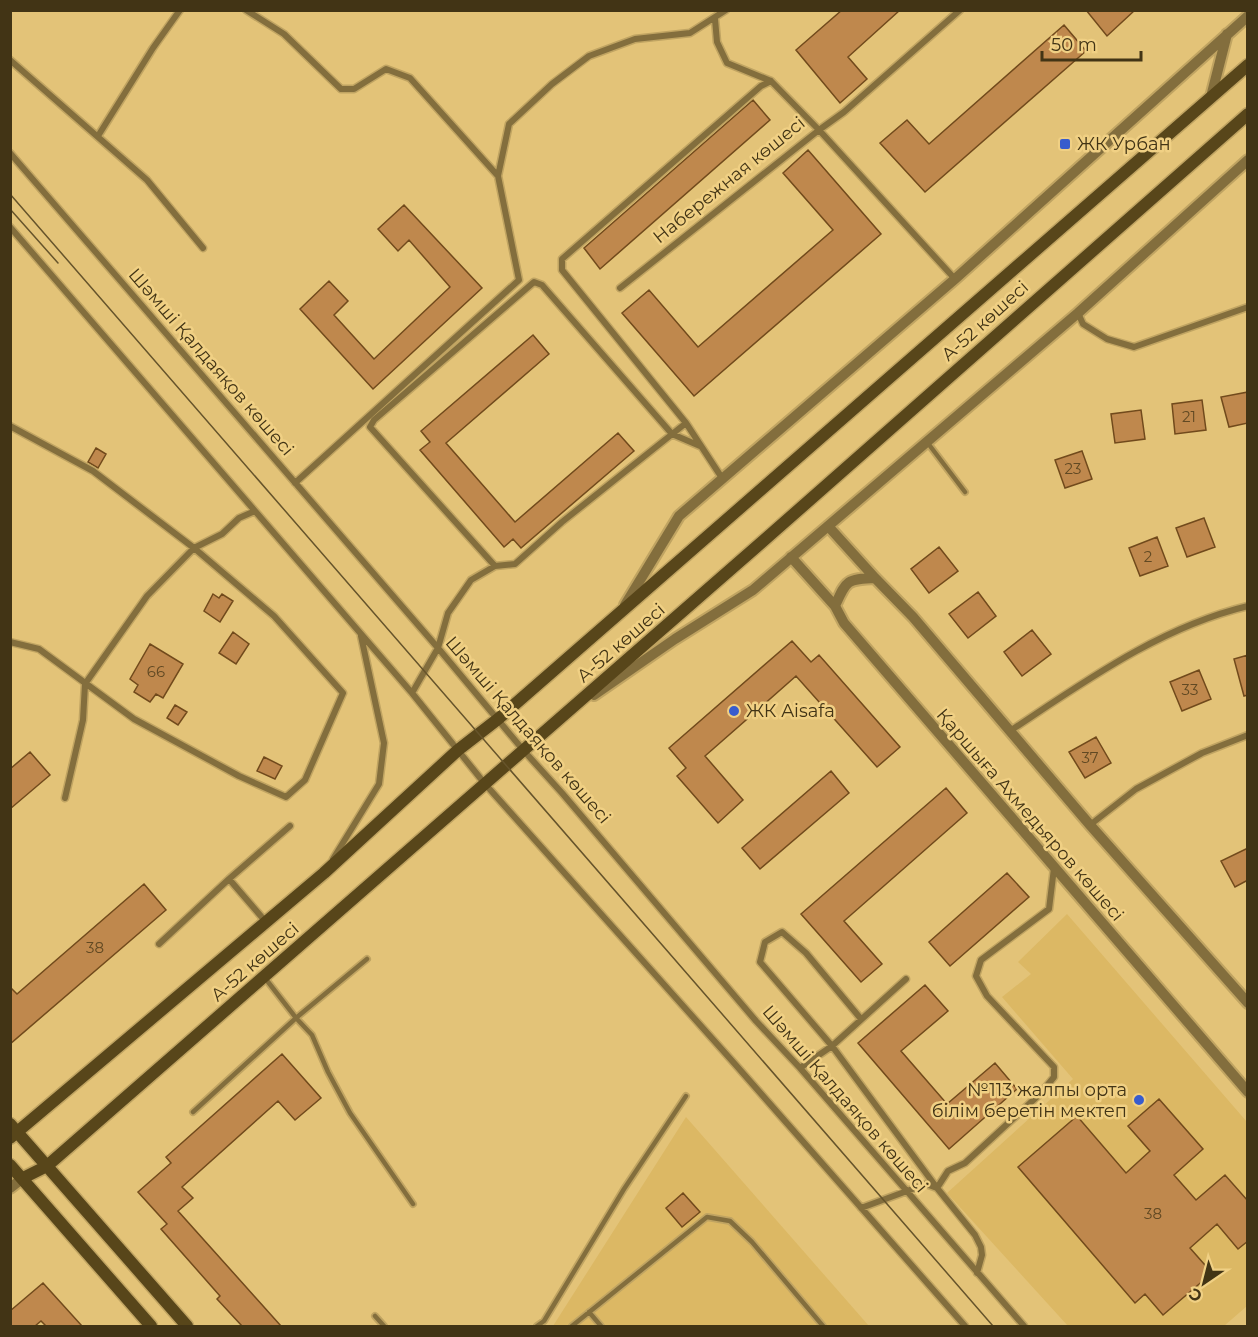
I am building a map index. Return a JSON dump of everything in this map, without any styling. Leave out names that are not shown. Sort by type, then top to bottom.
[{"type":"main road","name":"А-52 көшесі","points":[[13,1131],[324,873],[458,750],[498,719],[1248,65]]},
{"type":"main road","name":"А-52 көшесі","points":[[22,1178],[47,1166],[265,978],[1244,120]]},
{"type":"main road","points":[[13,1131],[47,1166],[187,1326]]},
{"type":"main road","points":[[10,1165],[151,1326]]},
{"type":"street","points":[[98,136],[153,48],[180,10]]},
{"type":"street","points":[[246,10],[284,34],[341,89],[354,89],[386,69],[410,78],[498,176]]},
{"type":"street","points":[[295,483],[519,280],[498,176],[509,124],[552,84],[589,56],[635,39],[690,33],[716,19],[726,10]]},
{"type":"street","points":[[955,279],[819,130],[844,112],[960,10]]},
{"type":"street","points":[[623,608],[679,516],[955,279],[1248,16]]},
{"type":"street","name":"Набережная көшесі","points":[[620,288],[819,130],[771,81],[727,63],[717,42],[716,19]]},
{"type":"street","points":[[1211,98],[1227,34]]},
{"type":"street","points":[[10,60],[147,180],[202,248]]},
{"type":"street","points":[[722,478],[686,423],[562,270],[562,259],[760,86],[771,81]]},
{"type":"street","name":"Шәмші Қалдаяқов көшесі","points":[[10,153],[438,648],[756,1021],[800,1068],[1024,1326]]},
{"type":"street","points":[[570,712],[675,639],[753,590],[1078,313],[1248,160]]},
{"type":"street","points":[[10,227],[412,693],[485,784],[965,1326]]},
{"type":"street","points":[[495,566],[370,427],[374,420],[534,282],[542,285],[672,434],[700,446]]},
{"type":"street","points":[[1078,313],[1083,324],[1107,339],[1134,347],[1248,307]]},
{"type":"street","points":[[412,693],[438,648],[448,613],[471,580],[495,566],[515,564],[562,522],[686,423]]},
{"type":"street","points":[[10,426],[93,471],[194,548],[274,616],[343,693],[305,780],[286,797],[239,776],[134,719],[39,649],[10,642]]},
{"type":"street","points":[[65,798],[83,720],[85,684],[147,596],[194,548],[222,534],[239,518],[255,511]]},
{"type":"street","points":[[828,526],[914,617],[1090,825],[1248,1003]]},
{"type":"street","name":"Қаршыға Ахмедьяров көшесі","points":[[791,557],[835,606],[844,623],[1248,1092]]},
{"type":"street","points":[[835,606],[844,586],[854,579],[875,578]]},
{"type":"street","points":[[1010,731],[1097,673],[1156,641],[1225,612],[1248,606]]},
{"type":"street","points":[[324,873],[379,784],[384,743],[361,634]]},
{"type":"street","points":[[1090,825],[1136,789],[1202,753],[1248,735]]},
{"type":"street","points":[[159,944],[290,826]]},
{"type":"street","points":[[937,1188],[948,1171],[965,1163],[1041,1093],[1054,1077],[1054,1067],[987,996],[976,976],[981,960],[1049,909],[1054,868]]},
{"type":"street","points":[[229,879],[266,922]]},
{"type":"street","points":[[861,1018],[806,953],[782,932],[765,942],[760,962],[832,1046],[937,1188],[975,1235],[982,1255],[978,1273]]},
{"type":"street","points":[[800,1068],[832,1046],[906,979]]},
{"type":"street","name":"А-52 көшесі","points":[[10,1188],[22,1178]]},
{"type":"street","points":[[861,1208],[926,1184],[937,1188]]},
{"type":"lane","points":[[927,442],[965,492]]},
{"type":"lane","points":[[193,1112],[296,1018],[367,959]]},
{"type":"lane","points":[[265,978],[312,1035],[328,1072],[350,1113],[413,1204]]},
{"type":"lane","points":[[537,1326],[544,1321],[624,1190],[686,1096]]},
{"type":"lane","points":[[572,1326],[707,1217],[730,1221],[823,1326]]},
{"type":"lane","points":[[589,1312],[602,1326]]},
{"type":"lane","points":[[375,1316],[384,1326]]},
{"type":"shaded area","name":"№113 жалпы орта білім беретін мектеп","points":[[1067,914],[1247,1122],[1247,1306],[1224,1326],[1068,1326],[947,1193],[1073,1079],[1002,997],[1031,974],[1018,962]]},
{"type":"shaded area","points":[[686,1117],[869,1326],[553,1326]]},
{"type":"building","points":[[842,10],[900,10],[848,57],[867,79],[840,103],[796,50]]},
{"type":"building","points":[[1086,10],[1135,10],[1107,36]]},
{"type":"building","points":[[1064,25],[1086,51],[925,192],[880,143],[907,120],[929,144]]},
{"type":"building","points":[[753,100],[770,120],[600,269],[584,248]]},
{"type":"building","points":[[808,150],[881,234],[694,396],[622,313],[649,290],[698,347],[833,230],[783,173]]},
{"type":"building","points":[[404,205],[482,288],[373,389],[300,309],[329,281],[348,301],[334,315],[374,359],[450,287],[409,240],[398,251],[378,229]]},
{"type":"building","points":[[533,335],[549,354],[446,443],[515,522],[618,433],[634,451],[521,548],[513,539],[504,547],[420,450],[430,442],[421,431]]},
{"type":"building","points":[[1248,392],[1248,423],[1229,427],[1221,397]]},
{"type":"building","points":[[1202,400],[1206,430],[1175,434],[1172,404]]},
{"type":"building","points":[[1141,410],[1145,439],[1115,443],[1111,414]]},
{"type":"building","points":[[96,448],[106,454],[98,468],[88,462]]},
{"type":"building","points":[[1082,451],[1092,479],[1065,488],[1055,460]]},
{"type":"building","points":[[1204,518],[1215,547],[1187,557],[1176,528]]},
{"type":"building","points":[[1157,537],[1168,566],[1140,576],[1129,548]]},
{"type":"building","points":[[939,547],[958,571],[929,593],[911,569]]},
{"type":"building","points":[[978,592],[996,616],[968,638],[949,614]]},
{"type":"building","points":[[213,594],[219,598],[222,594],[233,601],[220,622],[204,611]]},
{"type":"building","points":[[1032,630],[1051,654],[1022,676],[1004,652]]},
{"type":"building","points":[[233,632],[249,644],[236,664],[219,653]]},
{"type":"building","name":"ЖК Aisafa","points":[[792,641],[811,662],[819,655],[900,747],[877,767],[796,676],[705,756],[743,800],[718,823],[677,776],[686,768],[669,748]]},
{"type":"building","points":[[150,644],[183,664],[163,698],[156,694],[150,702],[134,692],[138,685],[130,679]]},
{"type":"building","points":[[1248,655],[1248,695],[1244,696],[1234,659]]},
{"type":"building","points":[[1199,670],[1211,699],[1182,711],[1170,682]]},
{"type":"building","points":[[175,705],[187,712],[178,725],[167,718]]},
{"type":"building","points":[[1096,737],[1111,763],[1085,778],[1069,752]]},
{"type":"building","points":[[30,752],[50,775],[10,809],[10,769]]},
{"type":"building","points":[[264,757],[282,766],[275,779],[257,771]]},
{"type":"building","points":[[831,771],[849,793],[760,869],[742,848]]},
{"type":"building","points":[[946,788],[967,813],[844,921],[882,964],[861,982],[801,914]]},
{"type":"building","points":[[1248,848],[1248,880],[1235,887],[1221,861]]},
{"type":"building","points":[[1007,873],[1029,897],[950,966],[929,942]]},
{"type":"building","points":[[144,884],[166,910],[10,1044],[10,987],[17,994]]},
{"type":"building","points":[[925,985],[948,1011],[901,1051],[947,1104],[995,1063],[1017,1089],[949,1149],[858,1043]]},
{"type":"building","points":[[282,1054],[321,1098],[295,1120],[278,1101],[182,1187],[193,1198],[178,1211],[281,1326],[242,1326],[217,1299],[220,1296],[161,1229],[167,1224],[138,1192],[171,1163],[166,1157]]},
{"type":"building","points":[[1159,1099],[1203,1149],[1174,1175],[1196,1200],[1225,1175],[1248,1201],[1248,1241],[1238,1249],[1217,1224],[1190,1248],[1212,1273],[1163,1315],[1145,1294],[1135,1303],[1018,1167],[1077,1116],[1126,1173],[1150,1151],[1128,1126]]},
{"type":"building","points":[[683,1193],[700,1212],[682,1227],[666,1208]]},
{"type":"building","points":[[43,1283],[82,1326],[46,1326],[41,1321],[35,1326],[10,1326],[10,1311]]},
{"type":"tram line","points":[[10,194],[993,1326]]},
{"type":"tram line","points":[[10,209],[58,263]]},
{"type":"place","name":"ЖК Урбан","points":[[1065,144]]},
{"type":"place","name":"ЖК Aisafa","points":[[734,711]]},
{"type":"place","name":"№113 жалпы орта білім беретін мектеп","points":[[1139,1100]]}]
